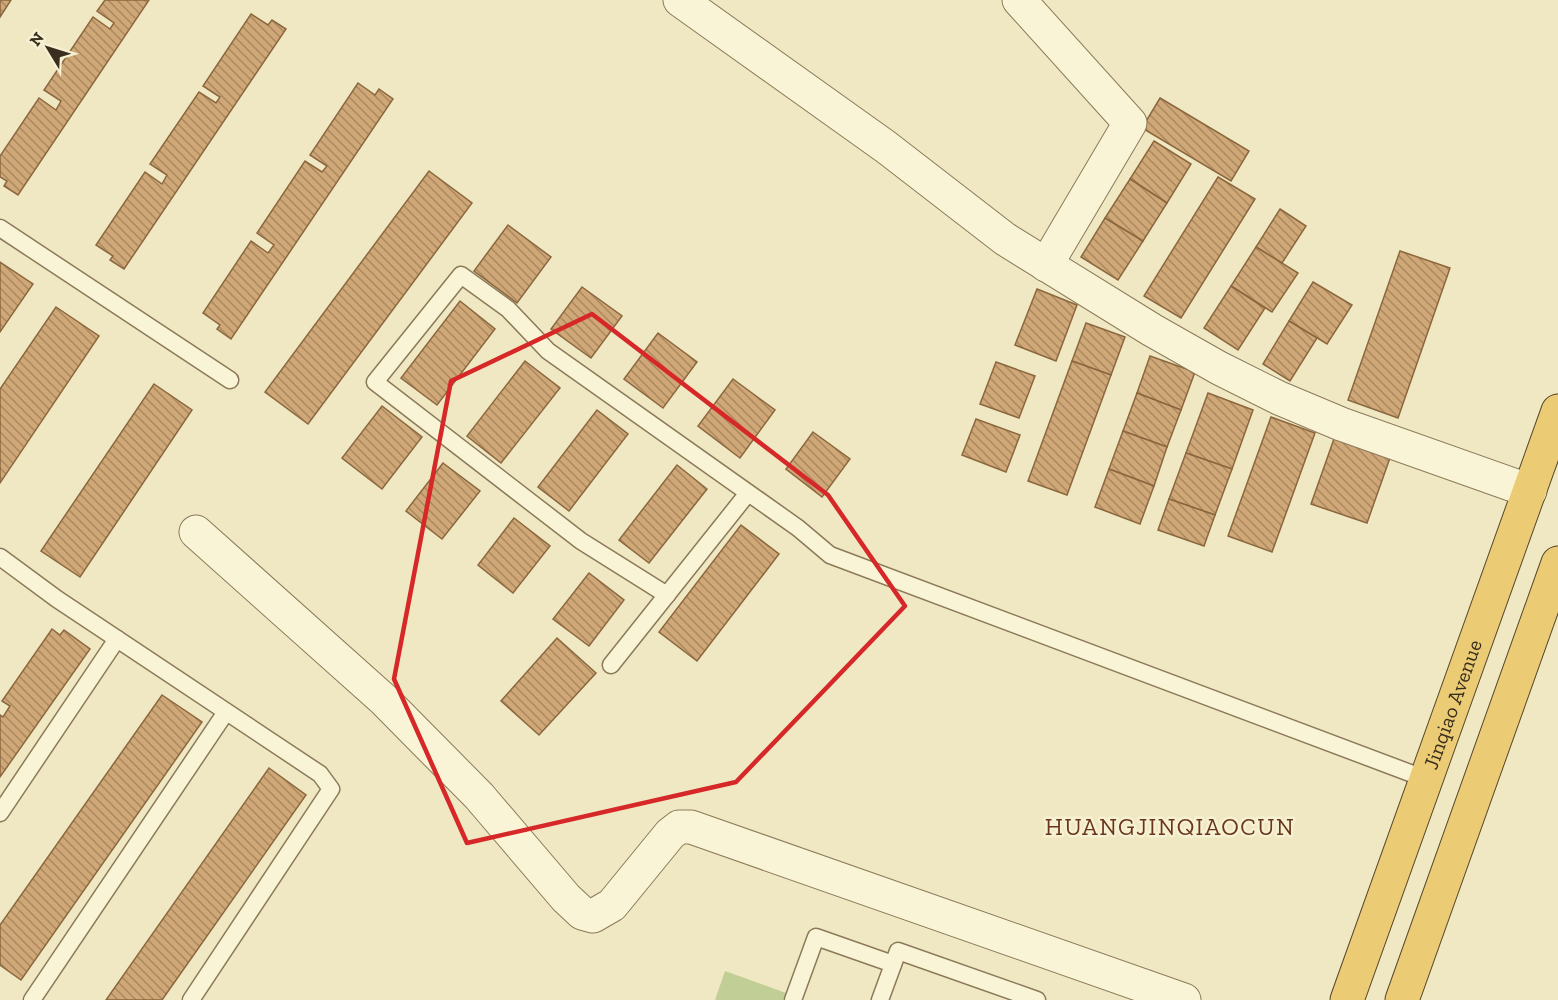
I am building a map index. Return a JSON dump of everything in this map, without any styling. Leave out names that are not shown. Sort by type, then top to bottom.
[{"type":"highway","name":"Jinqiao Avenue","points":[[1347,1000],[1558,411]]},
{"type":"highway","points":[[1402,1000],[1558,563]]},
{"type":"street","points":[[680,0],[886,147],[1005,239],[1152,330],[1219,368],[1279,398],[1341,424],[1530,491]]},
{"type":"street","points":[[1019,0],[1130,123],[1046,265]]},
{"type":"street","points":[[196,532],[383,699],[479,796],[566,898],[582,913],[592,916],[612,905],[670,834],[679,827],[691,826],[1184,1000]]},
{"type":"lane","points":[[0,228],[230,380]]},
{"type":"lane","points":[[667,595],[581,541],[375,382],[462,275],[508,309],[548,351],[798,528],[830,555],[1426,779]]},
{"type":"lane","points":[[611,665],[748,493]]},
{"type":"lane","points":[[0,557],[57,599],[320,774],[331,789],[191,1000]]},
{"type":"lane","points":[[0,813],[117,639]]},
{"type":"lane","points":[[32,1000],[226,711]]},
{"type":"lane","points":[[793,1000],[816,937],[893,964]]},
{"type":"lane","points":[[880,1000],[898,951],[1037,1000]]},
{"type":"highlighted area","points":[[592,314],[828,495],[905,606],[736,782],[467,843],[394,679],[451,381]]},
{"type":"green space","points":[[725,971],[786,993],[783,1000],[715,1000]]},
{"type":"building","points":[[0,0],[11,0],[0,17]]},
{"type":"building","points":[[105,0],[149,0],[18,195],[4,186],[7,181],[0,177],[0,156],[39,98],[56,110],[61,101],[44,90],[93,17],[110,29],[114,23],[97,11]]},
{"type":"building","points":[[251,14],[268,25],[272,20],[286,29],[124,269],[110,260],[113,256],[96,245],[145,172],[162,184],[167,175],[150,164],[199,92],[216,103],[220,97],[203,86]]},
{"type":"building","points":[[358,83],[375,95],[379,89],[393,99],[231,339],[217,329],[220,325],[203,313],[251,241],[268,253],[274,245],[257,233],[305,161],[322,172],[327,166],[310,155]]},
{"type":"building","points":[[1160,98],[1249,151],[1231,181],[1142,128]]},
{"type":"building","points":[[1154,141],[1191,164],[1167,203],[1130,179]]},
{"type":"building","points":[[429,171],[472,203],[308,424],[265,392]]},
{"type":"building","points":[[1218,177],[1255,199],[1181,318],[1144,296]]},
{"type":"building","points":[[1130,179],[1167,203],[1143,241],[1105,218]]},
{"type":"building","points":[[1280,209],[1306,226],[1282,263],[1256,247]]},
{"type":"building","points":[[1105,218],[1143,241],[1118,280],[1081,257]]},
{"type":"building","points":[[508,225],[551,257],[517,303],[474,271]]},
{"type":"building","points":[[1256,247],[1298,273],[1272,312],[1231,286]]},
{"type":"building","points":[[1400,251],[1450,268],[1398,418],[1348,400]]},
{"type":"building","points":[[0,262],[33,284],[0,332]]},
{"type":"building","points":[[1313,282],[1352,305],[1327,344],[1289,321]]},
{"type":"building","points":[[1231,286],[1265,308],[1238,350],[1204,328]]},
{"type":"building","points":[[582,287],[622,316],[591,358],[551,329]]},
{"type":"building","points":[[1037,289],[1077,305],[1056,361],[1015,345]]},
{"type":"building","points":[[460,301],[495,329],[437,405],[401,378]]},
{"type":"building","points":[[56,307],[99,336],[0,483],[0,389]]},
{"type":"building","points":[[1289,321],[1317,338],[1290,381],[1263,364]]},
{"type":"building","points":[[1086,323],[1125,337],[1111,375],[1072,361]]},
{"type":"building","points":[[658,333],[697,362],[663,408],[624,379]]},
{"type":"building","points":[[1150,356],[1195,372],[1181,410],[1137,393]]},
{"type":"building","points":[[525,361],[560,388],[501,463],[467,436]]},
{"type":"building","points":[[1072,361],[1111,375],[1067,495],[1028,481]]},
{"type":"building","points":[[996,362],[1035,376],[1019,418],[980,404]]},
{"type":"building","points":[[733,379],[775,410],[740,458],[698,426]]},
{"type":"building","points":[[154,384],[192,410],[80,577],[41,551]]},
{"type":"building","points":[[1137,393],[1181,410],[1167,447],[1123,431]]},
{"type":"building","points":[[1208,393],[1253,410],[1232,469],[1186,453]]},
{"type":"building","points":[[382,406],[422,437],[382,489],[342,458]]},
{"type":"building","points":[[597,410],[628,434],[569,511],[538,487]]},
{"type":"building","points":[[1271,417],[1315,433],[1272,552],[1228,536]]},
{"type":"building","points":[[976,419],[1020,435],[1006,472],[962,455]]},
{"type":"building","points":[[1123,431],[1167,447],[1154,486],[1109,469]]},
{"type":"building","points":[[813,432],[850,459],[822,497],[786,469]]},
{"type":"building","points":[[1335,436],[1391,455],[1367,523],[1311,504]]},
{"type":"building","points":[[1186,453],[1232,469],[1215,515],[1169,499]]},
{"type":"building","points":[[443,463],[480,491],[442,539],[406,511]]},
{"type":"building","points":[[677,465],[707,489],[649,563],[619,540]]},
{"type":"building","points":[[1109,469],[1154,486],[1140,524],[1095,507]]},
{"type":"building","points":[[1169,499],[1215,515],[1204,546],[1158,530]]},
{"type":"building","points":[[514,518],[550,546],[513,593],[478,565]]},
{"type":"building","points":[[741,525],[779,554],[697,661],[659,632]]},
{"type":"building","points":[[589,573],[624,600],[589,646],[553,619]]},
{"type":"building","points":[[52,629],[60,635],[64,630],[90,649],[0,777],[0,715],[3,717],[10,706],[2,701]]},
{"type":"building","points":[[557,638],[596,673],[539,735],[501,701]]},
{"type":"building","points":[[162,695],[202,722],[21,980],[0,965],[0,925]]},
{"type":"building","points":[[269,768],[306,795],[162,1000],[106,1000]]},
{"type":"district","name":"HUANGJINQIAOCUN","points":[[1170,827]]}]
